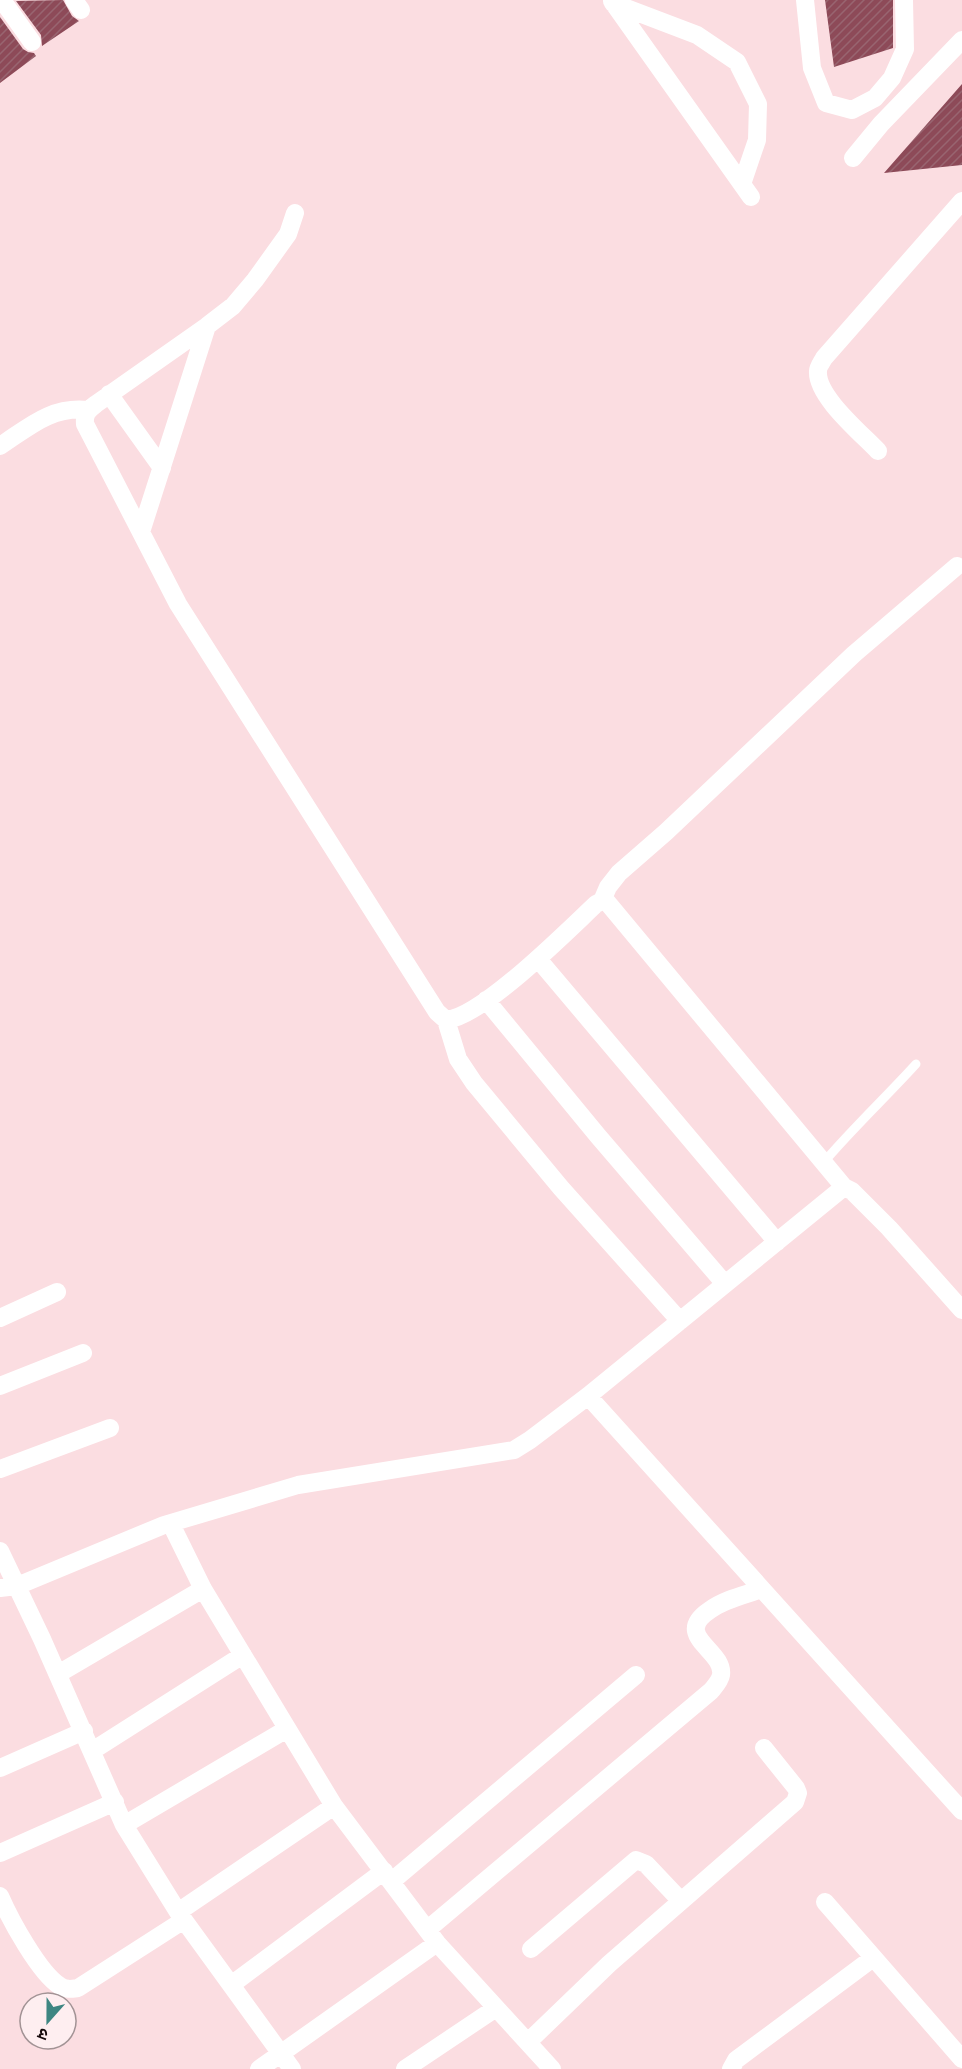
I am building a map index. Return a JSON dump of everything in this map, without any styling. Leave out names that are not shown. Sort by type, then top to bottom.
[{"type":"street","points":[[2,0],[32,42]]},
{"type":"street","points":[[805,0],[812,68],[826,103],[852,110],[875,98],[892,78],[905,49],[904,0]]},
{"type":"street","points":[[611,1],[697,35],[737,62],[758,104],[757,140],[746,191],[611,1]]},
{"type":"street","points":[[853,158],[881,124],[962,40]]},
{"type":"street","points":[[878,451],[828,398],[820,385],[818,370],[824,358],[962,201]]},
{"type":"street","points":[[295,213],[288,234],[233,306],[88,410],[84,417],[85,424],[178,604],[357,888],[437,1012],[446,1020],[455,1053],[474,1083],[561,1188],[680,1321]]},
{"type":"street","points":[[141,532],[207,326]]},
{"type":"street","points":[[110,394],[162,468]]},
{"type":"street","points":[[0,446],[56,413],[64,410],[88,410]]},
{"type":"street","points":[[446,1020],[453,1020],[486,1000],[538,959],[596,904],[602,901],[608,886],[619,873],[666,832],[854,654],[957,566]]},
{"type":"street","points":[[602,901],[607,902],[613,908],[844,1187],[852,1191],[889,1228],[962,1310]]},
{"type":"street","points":[[538,959],[777,1242]]},
{"type":"street","points":[[486,1000],[598,1136],[725,1284]]},
{"type":"street","points":[[9,1587],[171,1524],[298,1485],[514,1449],[530,1440],[588,1396],[844,1187]]},
{"type":"street","points":[[0,1317],[57,1292]]},
{"type":"street","points":[[0,1386],[83,1353]]},
{"type":"street","points":[[588,1396],[962,1811]]},
{"type":"street","points":[[0,1469],[110,1428]]},
{"type":"street","points":[[171,1524],[203,1589],[334,1806],[432,1936],[528,2042],[548,2068]]},
{"type":"street","points":[[0,1551],[9,1587],[58,1674],[124,1825],[181,1916],[292,2069]]},
{"type":"street","points":[[58,1674],[203,1589]]},
{"type":"street","points":[[259,2069],[432,1936],[711,1691],[721,1677],[721,1669],[698,1637],[695,1631],[696,1624],[701,1617],[719,1605],[762,1589]]},
{"type":"street","points":[[92,1751],[243,1655]]},
{"type":"street","points":[[231,1985],[388,1876],[636,1675]]},
{"type":"street","points":[[124,1825],[287,1729]]},
{"type":"street","points":[[0,1768],[84,1731]]},
{"type":"street","points":[[528,2042],[609,1964],[783,1814],[798,1797],[796,1788],[764,1748]]},
{"type":"street","points":[[0,1853],[115,1802]]},
{"type":"street","points":[[0,1896],[10,1920],[53,1980],[68,1990],[78,1988],[334,1806]]},
{"type":"street","points":[[531,1949],[636,1860],[646,1864],[681,1901]]},
{"type":"street","points":[[825,1902],[962,2059]]},
{"type":"street","points":[[730,2069],[736,2060],[873,1958]]},
{"type":"street","points":[[405,2069],[496,2008]]},
{"type":"lane","points":[[824,1162],[854,1127],[879,1105],[916,1064]]},
{"type":"building","points":[[63,0],[72,16],[79,21],[42,46],[41,35],[16,1]]},
{"type":"building","points":[[825,0],[893,0],[893,48],[834,67]]},
{"type":"building","points":[[0,17],[23,49],[36,56],[0,83]]},
{"type":"building","points":[[962,84],[962,165],[884,173]]}]
